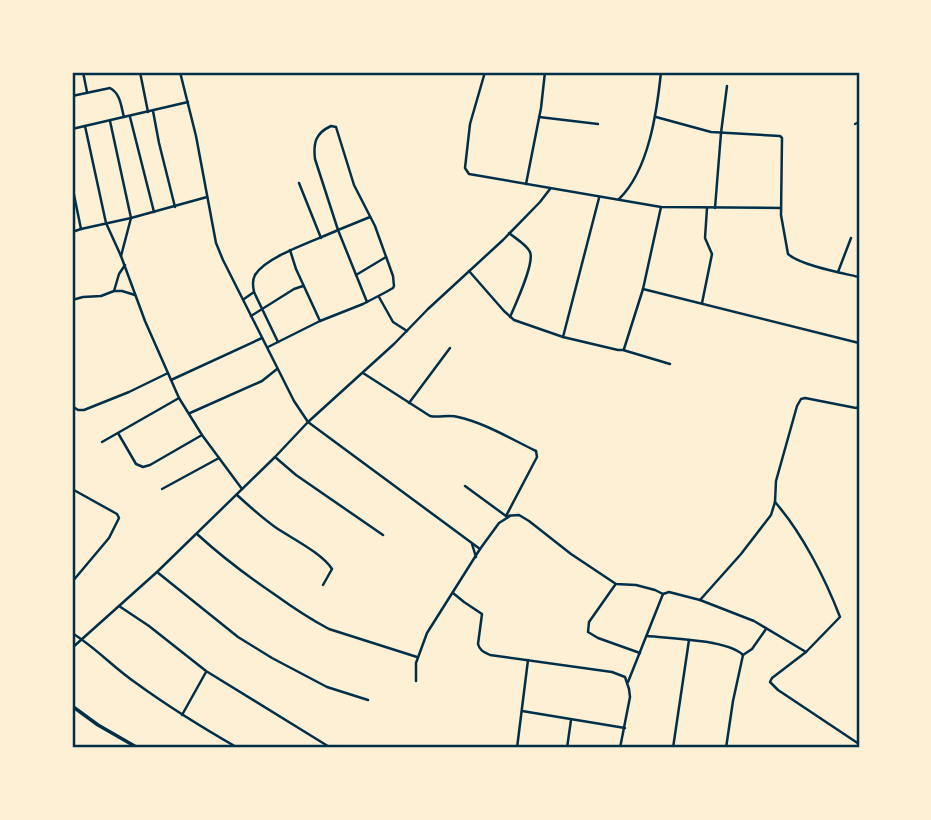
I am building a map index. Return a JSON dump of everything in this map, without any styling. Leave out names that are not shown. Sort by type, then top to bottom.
[{"type":"street","points":[[83,72],[87,92]]},
{"type":"street","points":[[140,72],[148,112]]},
{"type":"street","points":[[180,72],[196,136],[216,243],[294,401],[309,422],[480,549]]},
{"type":"street","points":[[485,72],[470,124],[466,171],[472,175],[661,206],[781,208]]},
{"type":"street","points":[[526,184],[545,72]]},
{"type":"street","points":[[619,200],[627,192],[644,156],[656,117],[661,72]]},
{"type":"street","points":[[715,208],[727,86]]},
{"type":"street","points":[[72,96],[110,88],[119,97],[124,117]]},
{"type":"street","points":[[72,129],[188,102]]},
{"type":"street","points":[[153,111],[174,207]]},
{"type":"street","points":[[130,116],[154,212]]},
{"type":"street","points":[[539,117],[598,124]]},
{"type":"street","points":[[656,117],[711,132],[780,136],[781,208],[786,250],[791,258],[859,277]]},
{"type":"street","points":[[110,121],[131,218],[121,256]]},
{"type":"street","points":[[85,126],[106,223],[171,380],[202,435],[243,489]]},
{"type":"street","points":[[268,348],[320,321],[367,302],[393,288],[394,283],[375,226],[354,186],[338,130],[331,126],[322,130],[318,136],[314,150],[315,159],[338,230],[367,302]]},
{"type":"street","points":[[299,183],[321,238]]},
{"type":"street","points":[[72,185],[81,229]]},
{"type":"street","points":[[72,648],[197,534],[309,422],[509,233],[550,188]]},
{"type":"street","points":[[627,192],[628,202]]},
{"type":"street","points":[[72,232],[207,197]]},
{"type":"street","points":[[563,337],[599,197]]},
{"type":"street","points":[[623,350],[643,289],[661,206]]},
{"type":"street","points":[[702,303],[712,254],[705,238],[708,208]]},
{"type":"street","points":[[278,342],[254,292],[253,279],[257,273],[290,250],[370,217]]},
{"type":"street","points":[[509,233],[531,253],[525,284],[510,317]]},
{"type":"street","points":[[838,272],[850,238]]},
{"type":"street","points":[[290,250],[320,321]]},
{"type":"street","points":[[356,275],[386,257]]},
{"type":"street","points":[[114,291],[125,265]]},
{"type":"street","points":[[469,271],[514,320],[563,337],[670,364]]},
{"type":"street","points":[[251,316],[303,285]]},
{"type":"street","points":[[643,289],[859,343]]},
{"type":"street","points":[[72,300],[102,296],[114,291],[135,295]]},
{"type":"street","points":[[243,300],[254,292]]},
{"type":"street","points":[[379,296],[393,322],[407,331]]},
{"type":"street","points":[[171,380],[262,338]]},
{"type":"street","points":[[409,404],[450,348]]},
{"type":"street","points":[[190,413],[262,382],[278,368]]},
{"type":"street","points":[[72,406],[84,410],[168,373]]},
{"type":"street","points":[[363,373],[430,416],[456,416],[472,421],[536,452],[537,457],[508,516],[499,523],[480,549],[427,633],[417,657],[416,681]]},
{"type":"street","points":[[102,442],[180,398]]},
{"type":"street","points":[[700,600],[771,515],[776,481],[801,399],[859,407]]},
{"type":"street","points":[[118,433],[136,464],[143,467],[202,435]]},
{"type":"street","points":[[275,457],[296,475],[383,535]]},
{"type":"street","points":[[162,489],[219,458]]},
{"type":"street","points":[[465,486],[508,516],[519,515],[529,521],[616,584],[636,585],[663,594],[669,592],[700,600],[754,621],[806,652]]},
{"type":"street","points":[[72,489],[117,514],[119,518],[109,538],[72,582]]},
{"type":"street","points":[[237,495],[272,525],[330,566],[332,569],[323,585]]},
{"type":"street","points":[[775,502],[794,524],[840,617],[806,652],[770,682],[859,744]]},
{"type":"street","points":[[197,534],[223,559],[320,624],[417,657]]},
{"type":"street","points":[[472,544],[476,557]]},
{"type":"street","points":[[157,572],[238,637],[272,658],[327,687],[368,700]]},
{"type":"street","points":[[616,584],[589,622],[588,632],[640,653]]},
{"type":"street","points":[[453,593],[482,614],[478,644],[483,652],[612,672],[621,674],[628,682]]},
{"type":"street","points":[[627,748],[620,748],[630,697],[628,682],[663,594]]},
{"type":"street","points":[[119,606],[206,671],[331,748]]},
{"type":"street","points":[[726,748],[743,655],[752,649],[766,628]]},
{"type":"street","points":[[72,633],[134,682],[182,715],[238,748]]},
{"type":"street","points":[[647,636],[725,646],[738,650],[743,655]]},
{"type":"street","points":[[673,748],[689,640]]},
{"type":"street","points":[[517,748],[528,660]]},
{"type":"street","points":[[182,715],[206,671]]},
{"type":"street","points":[[72,706],[138,748]]},
{"type":"street","points":[[522,711],[625,728]]},
{"type":"street","points":[[568,748],[572,719]]}]
